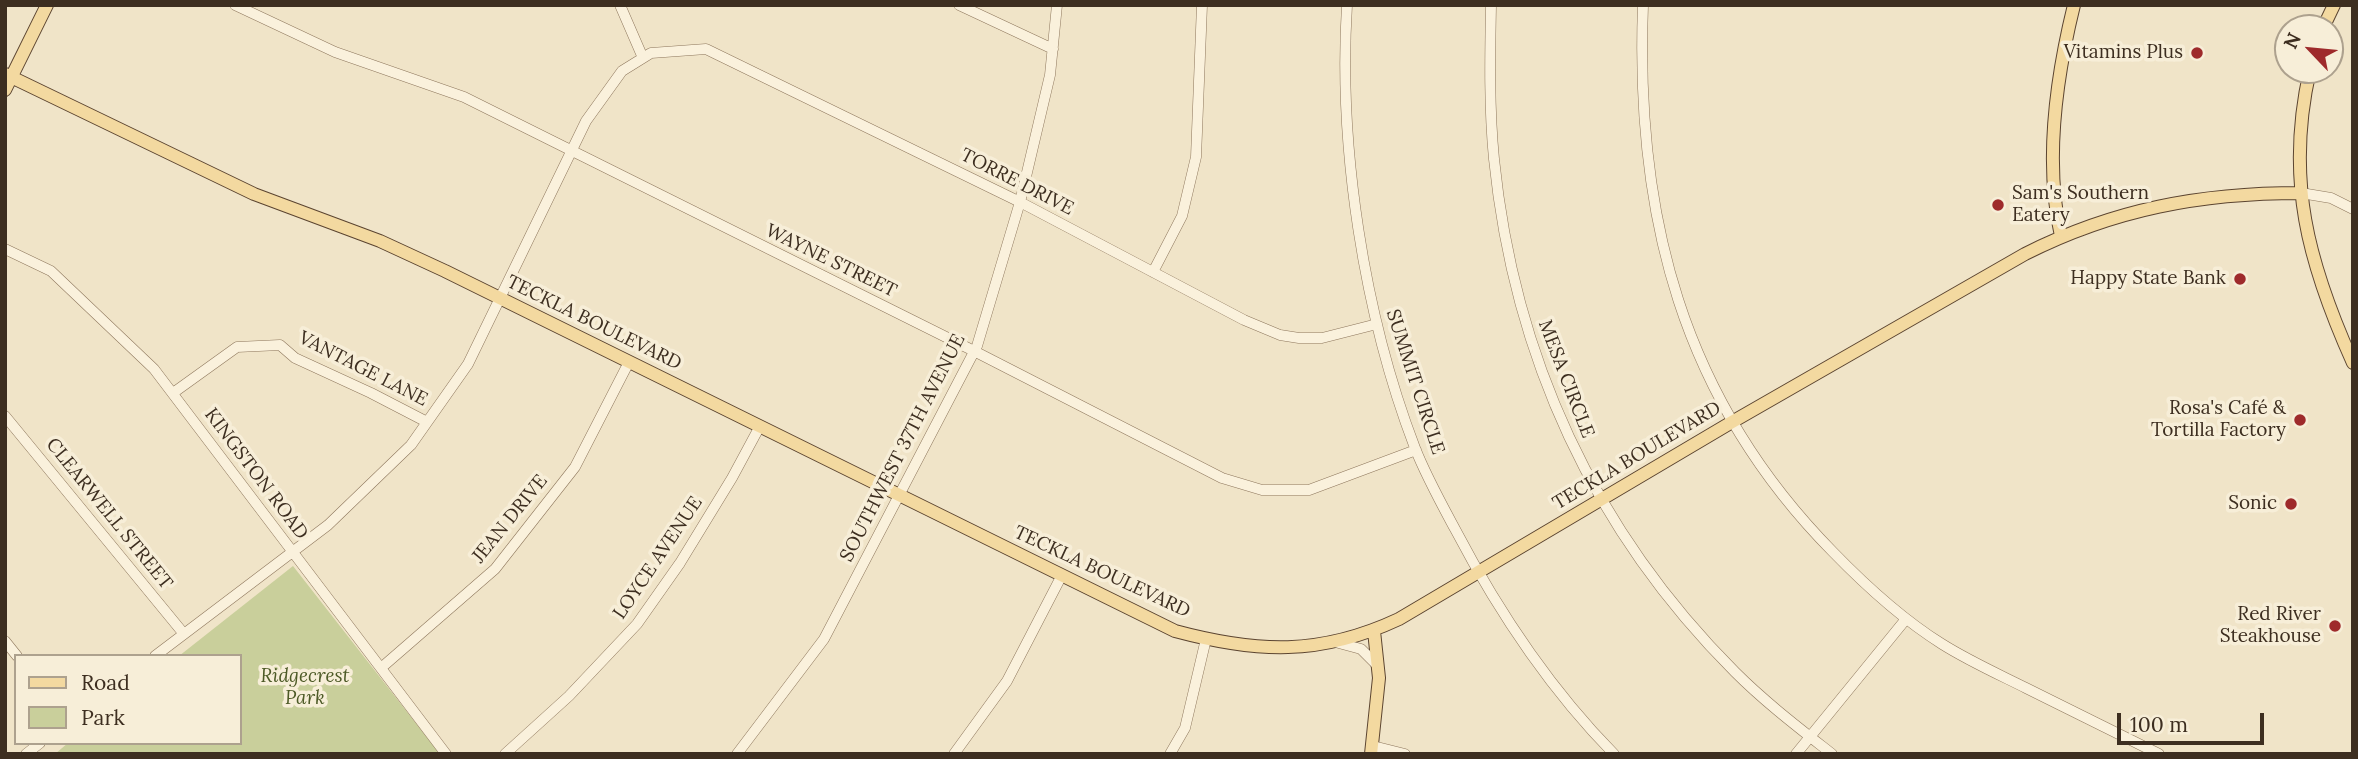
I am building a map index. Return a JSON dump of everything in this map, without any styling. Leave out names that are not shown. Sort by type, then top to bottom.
[{"type":"main road","points":[[5,90],[8,76],[47,5]]},
{"type":"main road","points":[[2061,236],[2055,191],[2054,130],[2063,56],[2074,5]]},
{"type":"main road","name":"TECKLA BOULEVARD","points":[[8,76],[254,194],[380,241],[500,298],[1175,631],[1248,647],[1307,647],[1374,631],[1416,610],[1732,422],[2061,236],[2112,217],[2156,206],[2230,197],[2301,193]]},
{"type":"main road","points":[[2307,84],[2301,142],[2301,193],[2305,228],[2328,308],[2353,363]]},
{"type":"main road","points":[[1372,750],[1378,703],[1374,631]]},
{"type":"street","name":"WAYNE STREET","points":[[235,5],[335,52],[464,97],[1222,478],[1262,490],[1309,490],[1416,450]]},
{"type":"street","points":[[158,654],[328,526],[411,445],[468,364],[586,121],[622,71],[643,58],[620,5]]},
{"type":"street","points":[[959,5],[1053,49]]},
{"type":"street","name":"SOUTHWEST 37TH AVENUE","points":[[737,754],[824,639],[974,351],[1020,202],[1050,75],[1057,5]]},
{"type":"street","points":[[1153,272],[1182,216],[1196,157],[1202,5]]},
{"type":"street","name":"SUMMIT CIRCLE","points":[[1347,5],[1346,72],[1351,156],[1364,262],[1377,324],[1416,450],[1498,608],[1566,699],[1614,754]]},
{"type":"street","name":"MESA CIRCLE","points":[[1491,5],[1490,98],[1494,160],[1513,271],[1525,322],[1556,411],[1602,500],[1636,555],[1668,597],[1736,673],[1832,754]]},
{"type":"street","points":[[1643,5],[1642,80],[1646,143],[1664,256],[1683,318],[1732,422],[1768,477],[1798,516],[1857,577],[1906,619],[1942,644],[1987,669],[2159,754]]},
{"type":"street","name":"TORRE DRIVE","points":[[643,58],[651,53],[706,49],[1020,202],[1244,320],[1280,335],[1322,338],[1377,324]]},
{"type":"street","points":[[2301,193],[2330,198],[2353,209]]},
{"type":"street","name":"KINGSTON ROAD","points":[[5,249],[51,271],[154,369],[446,754]]},
{"type":"street","name":"VANTAGE LANE","points":[[173,393],[237,347],[280,345],[295,358],[427,422]]},
{"type":"street","name":"JEAN DRIVE","points":[[381,668],[495,569],[575,467],[629,362]]},
{"type":"street","name":"CLEARWELL STREET","points":[[5,416],[184,634]]},
{"type":"street","name":"LOYCE AVENUE","points":[[505,754],[569,696],[637,624],[680,564],[760,426]]},
{"type":"street","points":[[954,754],[1007,681],[1062,575]]},
{"type":"street","points":[[1796,754],[1906,619]]},
{"type":"street","points":[[1170,754],[1185,728],[1206,639]]},
{"type":"street","points":[[1334,641],[1361,649],[1378,667]]},
{"type":"street","points":[[1372,750],[1405,754]]},
{"type":"green space","name":"Ridgecrest Park","points":[[293,566],[440,754],[55,754],[66,745],[242,745],[242,654],[182,654]]},
{"type":"place","name":"Vitamins Plus","points":[[2197,53]]},
{"type":"place","name":"Sam's Southern Eatery","points":[[1998,205]]},
{"type":"place","name":"Happy State Bank","points":[[2240,279]]},
{"type":"place","name":"Rosa's Café & Tortilla Factory","points":[[2300,420]]},
{"type":"place","name":"Sonic","points":[[2291,504]]},
{"type":"place","name":"Red River Steakhouse","points":[[2335,626]]}]
